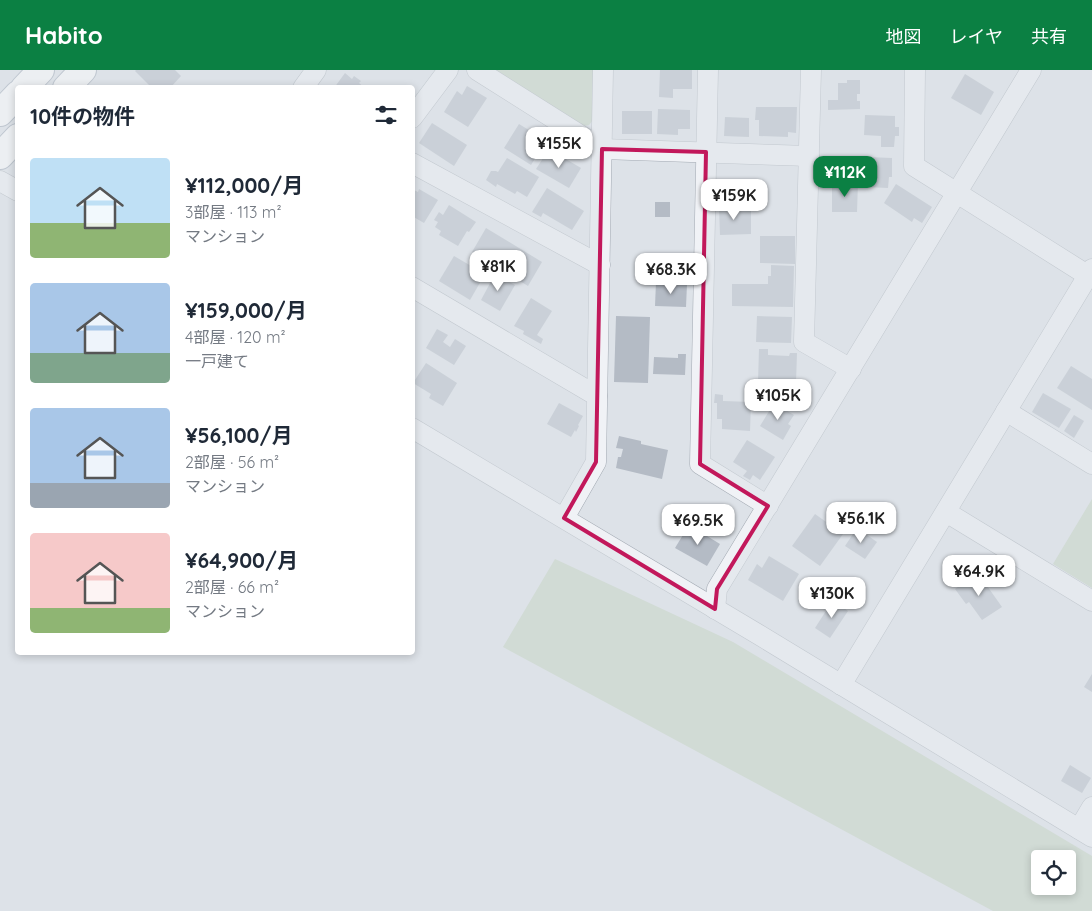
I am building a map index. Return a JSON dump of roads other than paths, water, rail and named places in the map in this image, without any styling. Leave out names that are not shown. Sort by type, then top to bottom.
[{"type":"main road","points":[[27,85],[41,70]]},
{"type":"main road","points":[[69,85],[83,70]]},
{"type":"main road","points":[[0,112],[15,97]]},
{"type":"main road","points":[[0,156],[15,141]]},
{"type":"street","points":[[305,85],[316,70]]},
{"type":"street","points":[[415,114],[448,70]]},
{"type":"street","points":[[477,70],[602,149],[809,156]]},
{"type":"street","points":[[564,518],[596,462],[604,70]]},
{"type":"street","points":[[708,70],[700,464],[768,506]]},
{"type":"street","points":[[811,70],[804,342],[850,369]]},
{"type":"street","points":[[841,685],[1091,274],[914,166],[915,70]]},
{"type":"street","points":[[715,609],[717,589],[957,193],[1025,72]]},
{"type":"street","points":[[415,165],[600,265]]},
{"type":"street","points":[[0,181],[15,189]]},
{"type":"street","points":[[415,289],[597,396]]},
{"type":"street","points":[[1006,411],[1092,464]]},
{"type":"street","points":[[415,430],[1085,833],[1092,807]]},
{"type":"street","points":[[946,512],[1092,601]]}]
